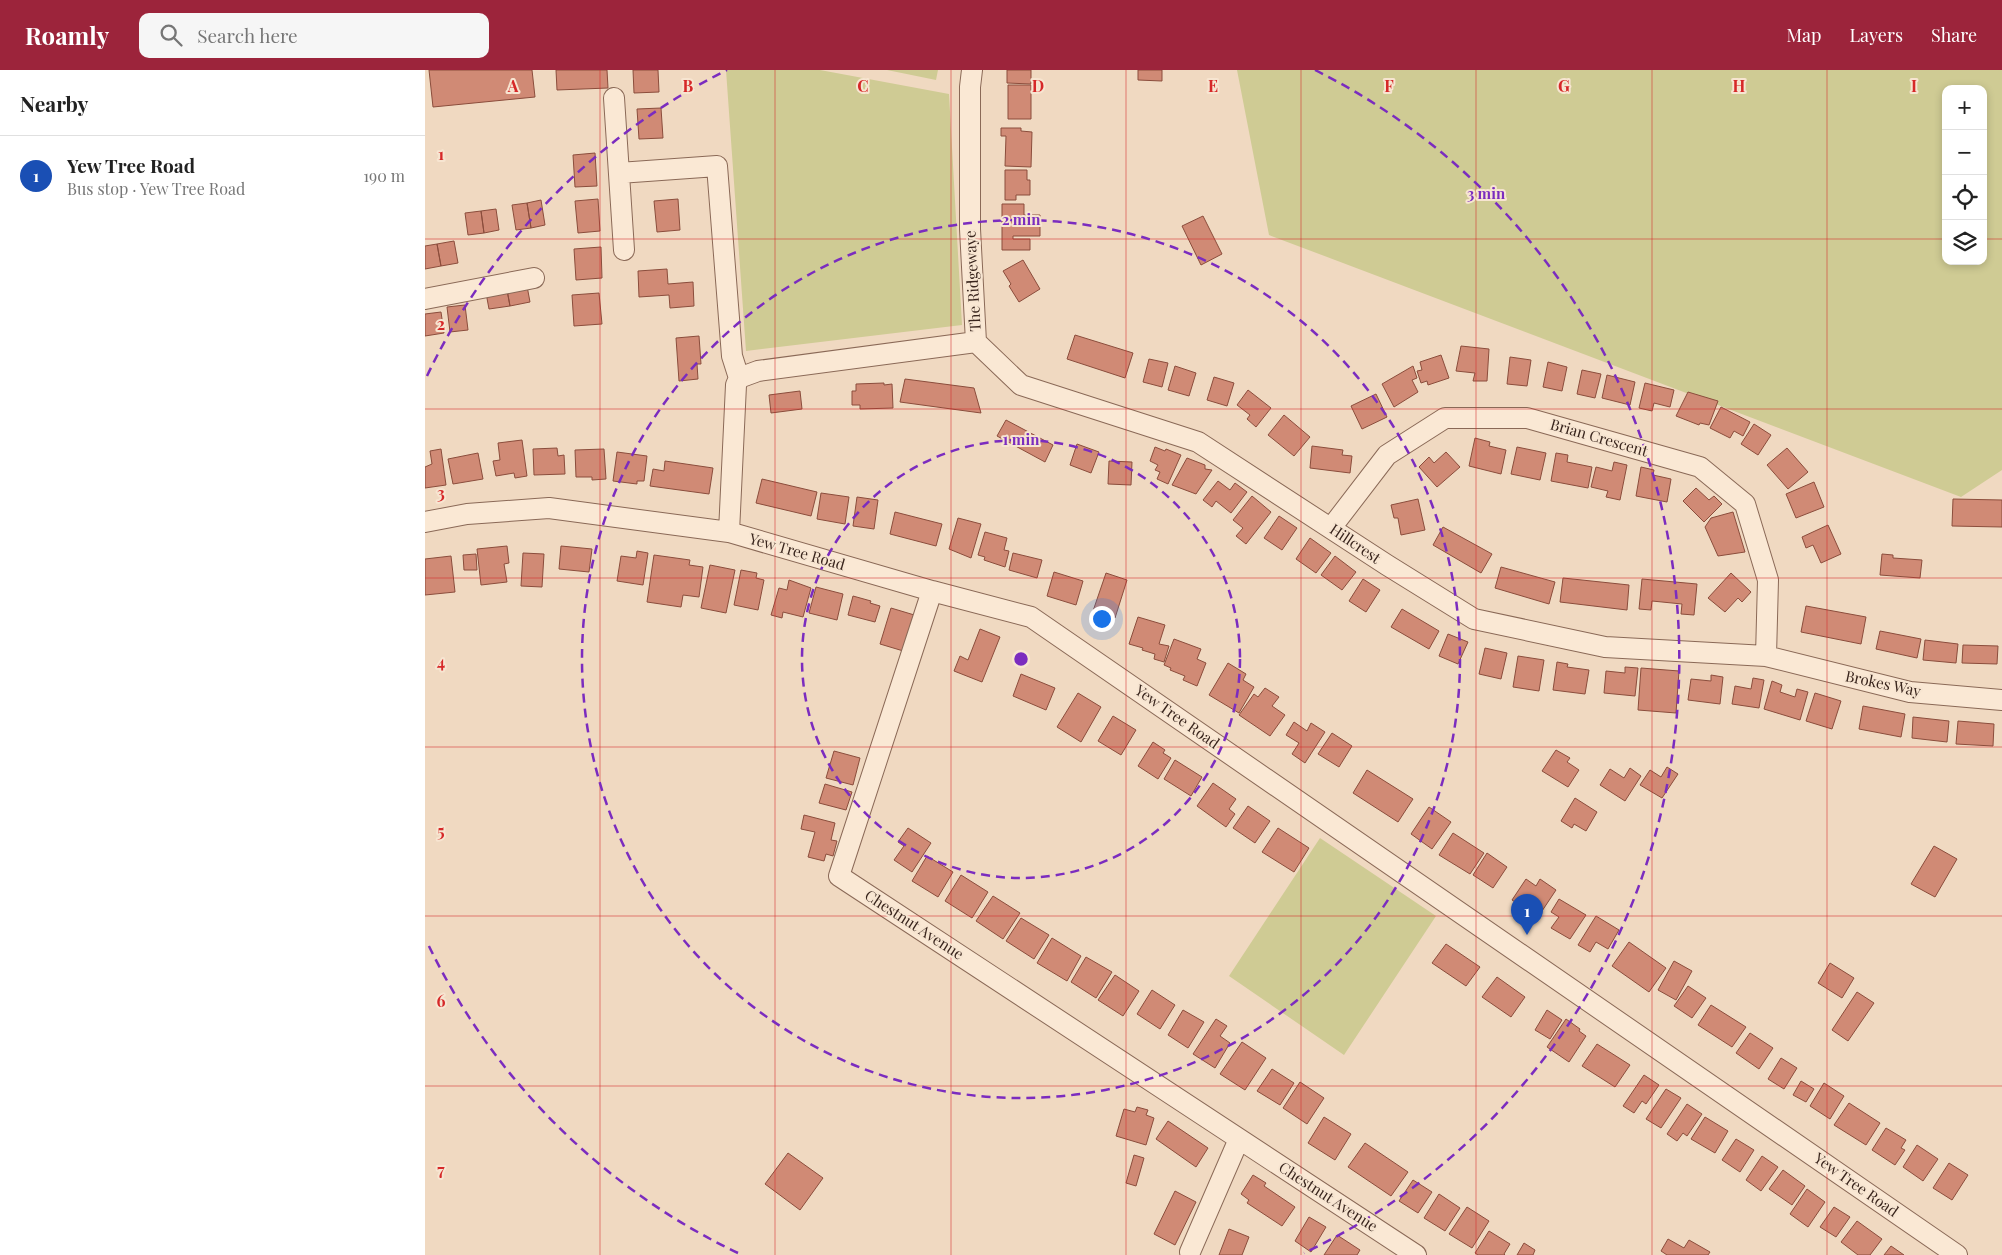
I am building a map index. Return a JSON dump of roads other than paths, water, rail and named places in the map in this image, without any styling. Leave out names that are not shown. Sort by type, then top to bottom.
[{"type":"street","name":"The Ridgewaye","points":[[739,378],[758,371],[976,342],[970,229],[970,87],[972,70]]},
{"type":"street","points":[[614,98],[624,250]]},
{"type":"street","points":[[619,173],[717,166],[732,356],[739,378],[736,385],[729,532]]},
{"type":"street","points":[[425,299],[534,278]]},
{"type":"street","name":"Hillcrest","points":[[976,342],[1021,385],[1198,442],[1474,619],[1605,647],[1766,656]]},
{"type":"street","name":"Brian Crescent","points":[[1331,528],[1387,455],[1445,418],[1527,418],[1700,467],[1745,504],[1768,580],[1766,656]]},
{"type":"street","name":"Yew Tree Road","points":[[425,522],[467,514],[549,508],[729,532],[931,591],[1031,616],[1957,1255]]},
{"type":"street","name":"Chestnut Avenue","points":[[931,591],[839,876],[1416,1255]]},
{"type":"street","name":"Brokes Way","points":[[1766,656],[1910,692],[2002,700]]},
{"type":"street","points":[[1190,1252],[1239,1139]]},
{"type":"place","name":"Yew Tree Road","points":[[1527,935]]}]
